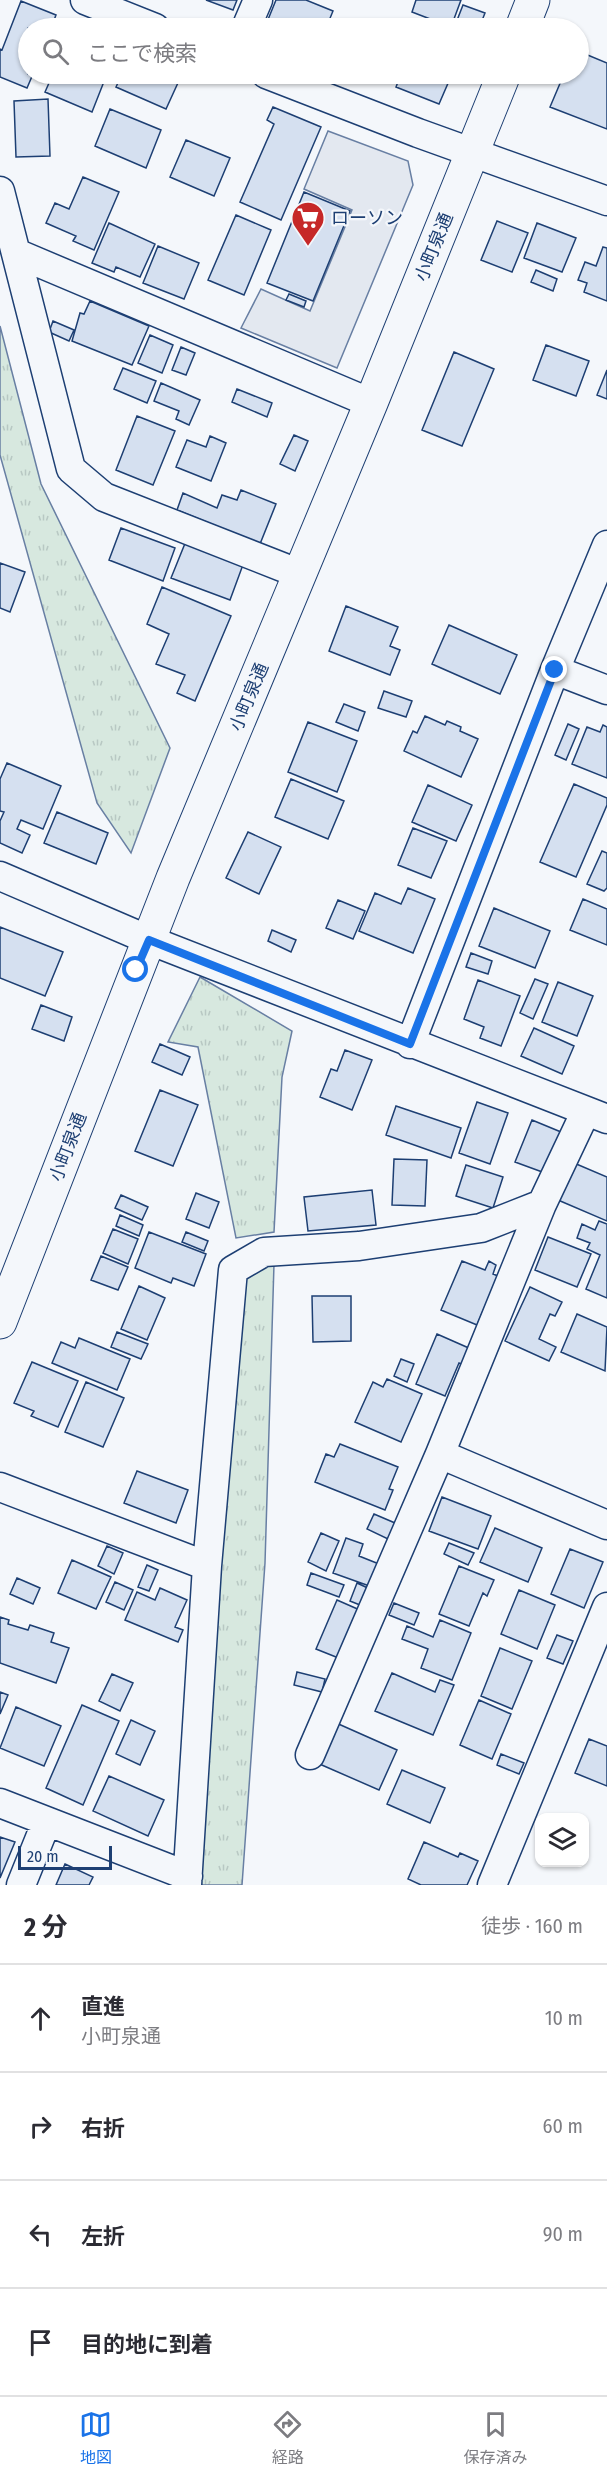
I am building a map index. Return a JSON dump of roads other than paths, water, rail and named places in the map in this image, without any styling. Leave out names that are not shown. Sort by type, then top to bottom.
[{"type":"street","points":[[85,0],[130,18]]},
{"type":"street","points":[[250,18],[258,0]]},
{"type":"street","points":[[526,18],[533,0]]},
{"type":"street","points":[[293,84],[607,201]]},
{"type":"street","name":"小町泉通","points":[[0,1322],[149,940],[371,404],[500,84]]},
{"type":"street","points":[[0,191],[71,468],[104,497],[300,574]]},
{"type":"street","points":[[16,253],[371,404]]},
{"type":"street","points":[[410,1044],[555,670],[607,545]]},
{"type":"street","points":[[555,670],[607,690]]},
{"type":"street","points":[[0,876],[149,940],[410,1044],[597,1115],[542,1204],[440,1454],[310,1755]]},
{"type":"street","points":[[0,1803],[188,1880],[207,1566],[232,1270],[264,1252],[359,1246],[481,1228],[542,1204]]},
{"type":"street","points":[[440,1454],[607,1525]]},
{"type":"street","points":[[0,1487],[207,1566]]},
{"type":"street","points":[[492,1885],[607,1607]]},
{"type":"street","points":[[21,1885],[46,1823]]},
{"type":"place","name":"ローソン","points":[[308,247]]}]
